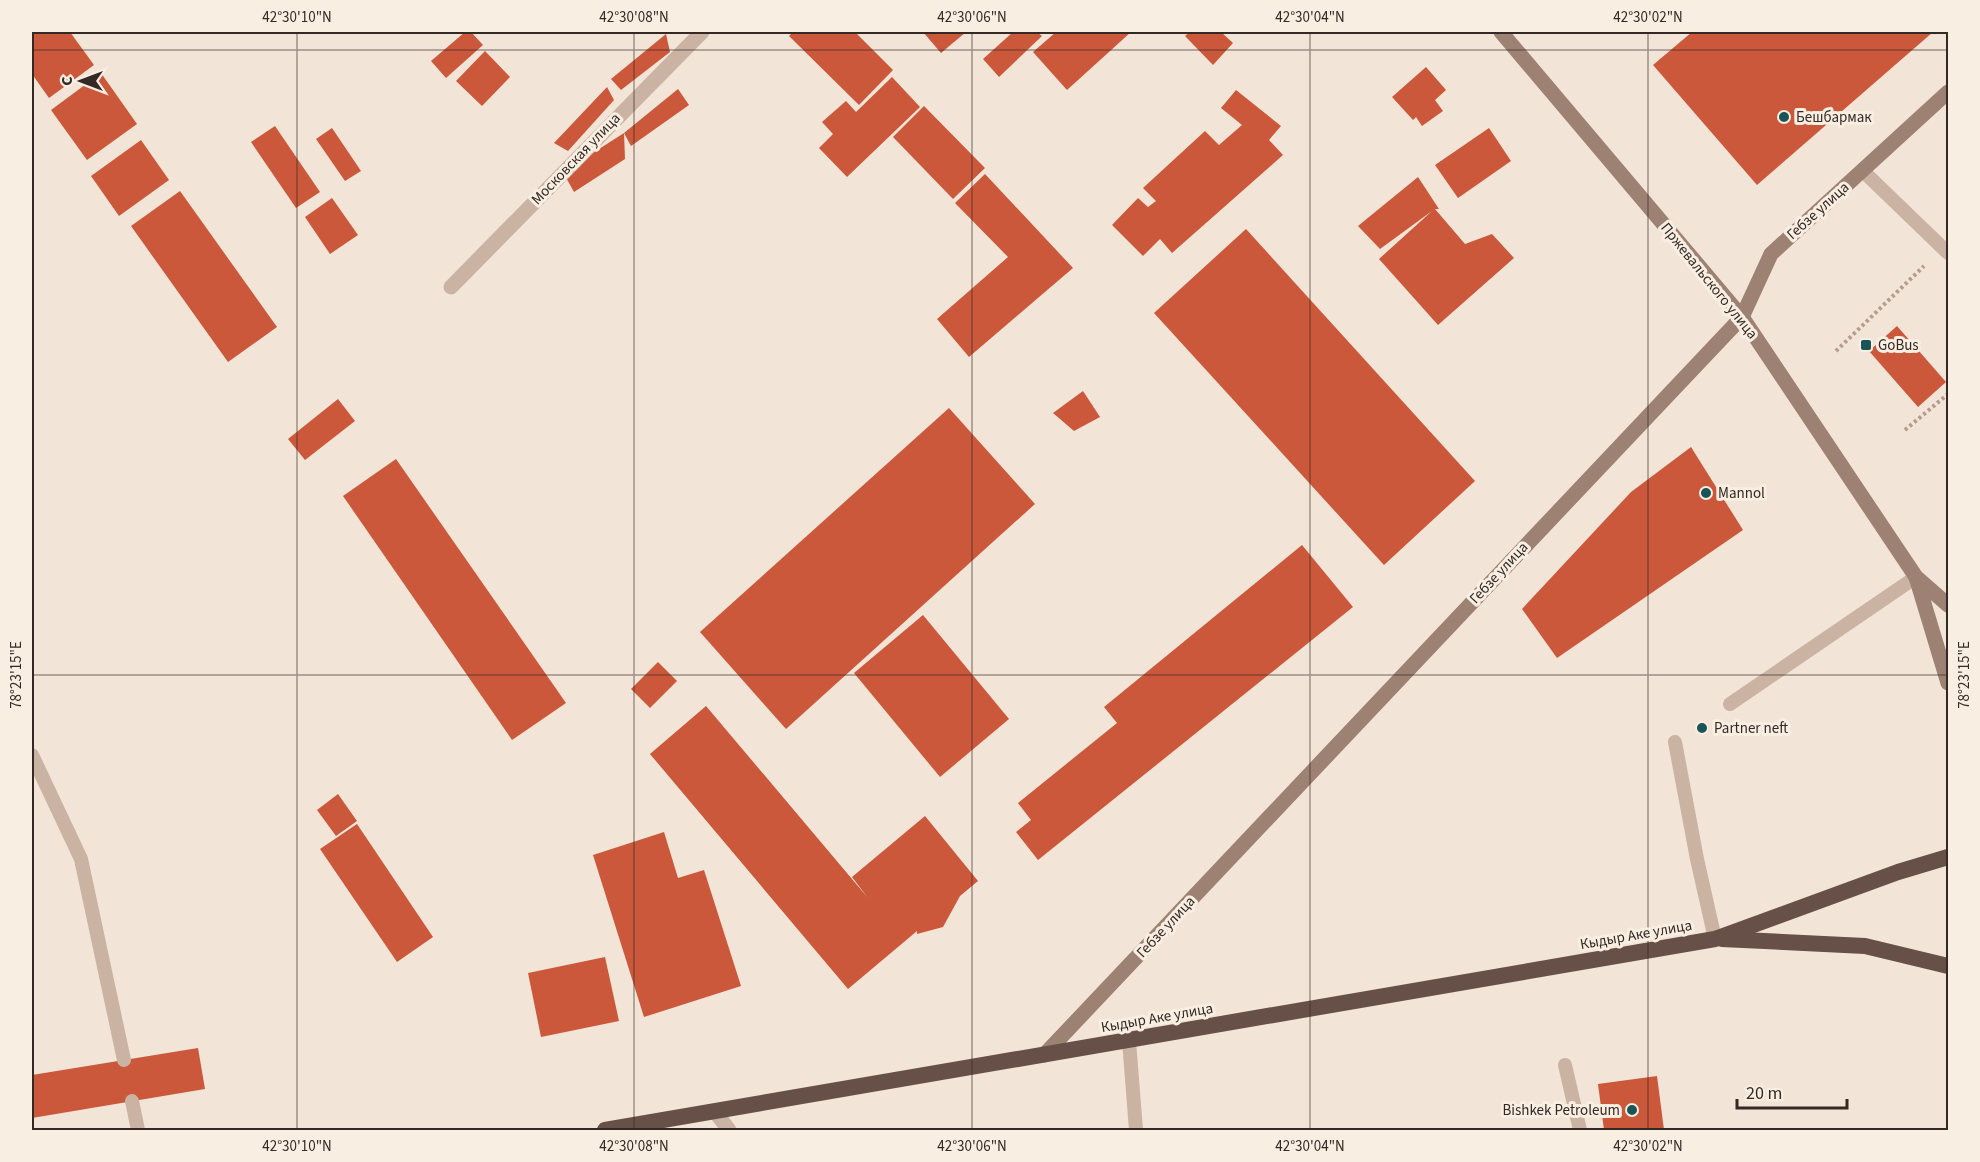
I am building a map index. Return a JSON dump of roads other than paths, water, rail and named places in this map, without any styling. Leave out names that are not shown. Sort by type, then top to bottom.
[{"type":"highway","name":"Кыдыр Аке улица","points":[[605,1131],[1716,939],[1898,872],[1948,857]]},
{"type":"highway","name":"Кыдыр Аке улица","points":[[1716,939],[1865,946],[1948,966]]},
{"type":"main road","name":"Пржевальского улица","points":[[1501,32],[1742,317],[1916,577],[1948,605]]},
{"type":"main road","name":"Гебзе улица","points":[[1044,1055],[1742,317],[1771,254],[1948,92]]},
{"type":"main road","name":"Пржевальского улица","points":[[1916,577],[1948,683]]},
{"type":"street","name":"Московская улица","points":[[452,287],[702,32]]},
{"type":"street","points":[[716,1113],[729,1131]]},
{"type":"lane","points":[[1863,171],[1948,253]]},
{"type":"lane","points":[[1730,704],[1916,577]]},
{"type":"lane","points":[[1675,742],[1697,859],[1716,939]]},
{"type":"lane","points":[[32,755],[81,859],[124,1060]]},
{"type":"lane","points":[[1129,1041],[1136,1131]]},
{"type":"lane","points":[[1565,1065],[1580,1131]]},
{"type":"lane","points":[[132,1101],[138,1131]]},
{"type":"place","name":"Бешбармак","points":[[1784,117]]},
{"type":"place","name":"GoBus","points":[[1866,345]]},
{"type":"place","name":"Mannol","points":[[1706,493]]},
{"type":"place","name":"Partner neft","points":[[1702,728]]},
{"type":"place","name":"Bishkek Petroleum","points":[[1632,1110]]}]
